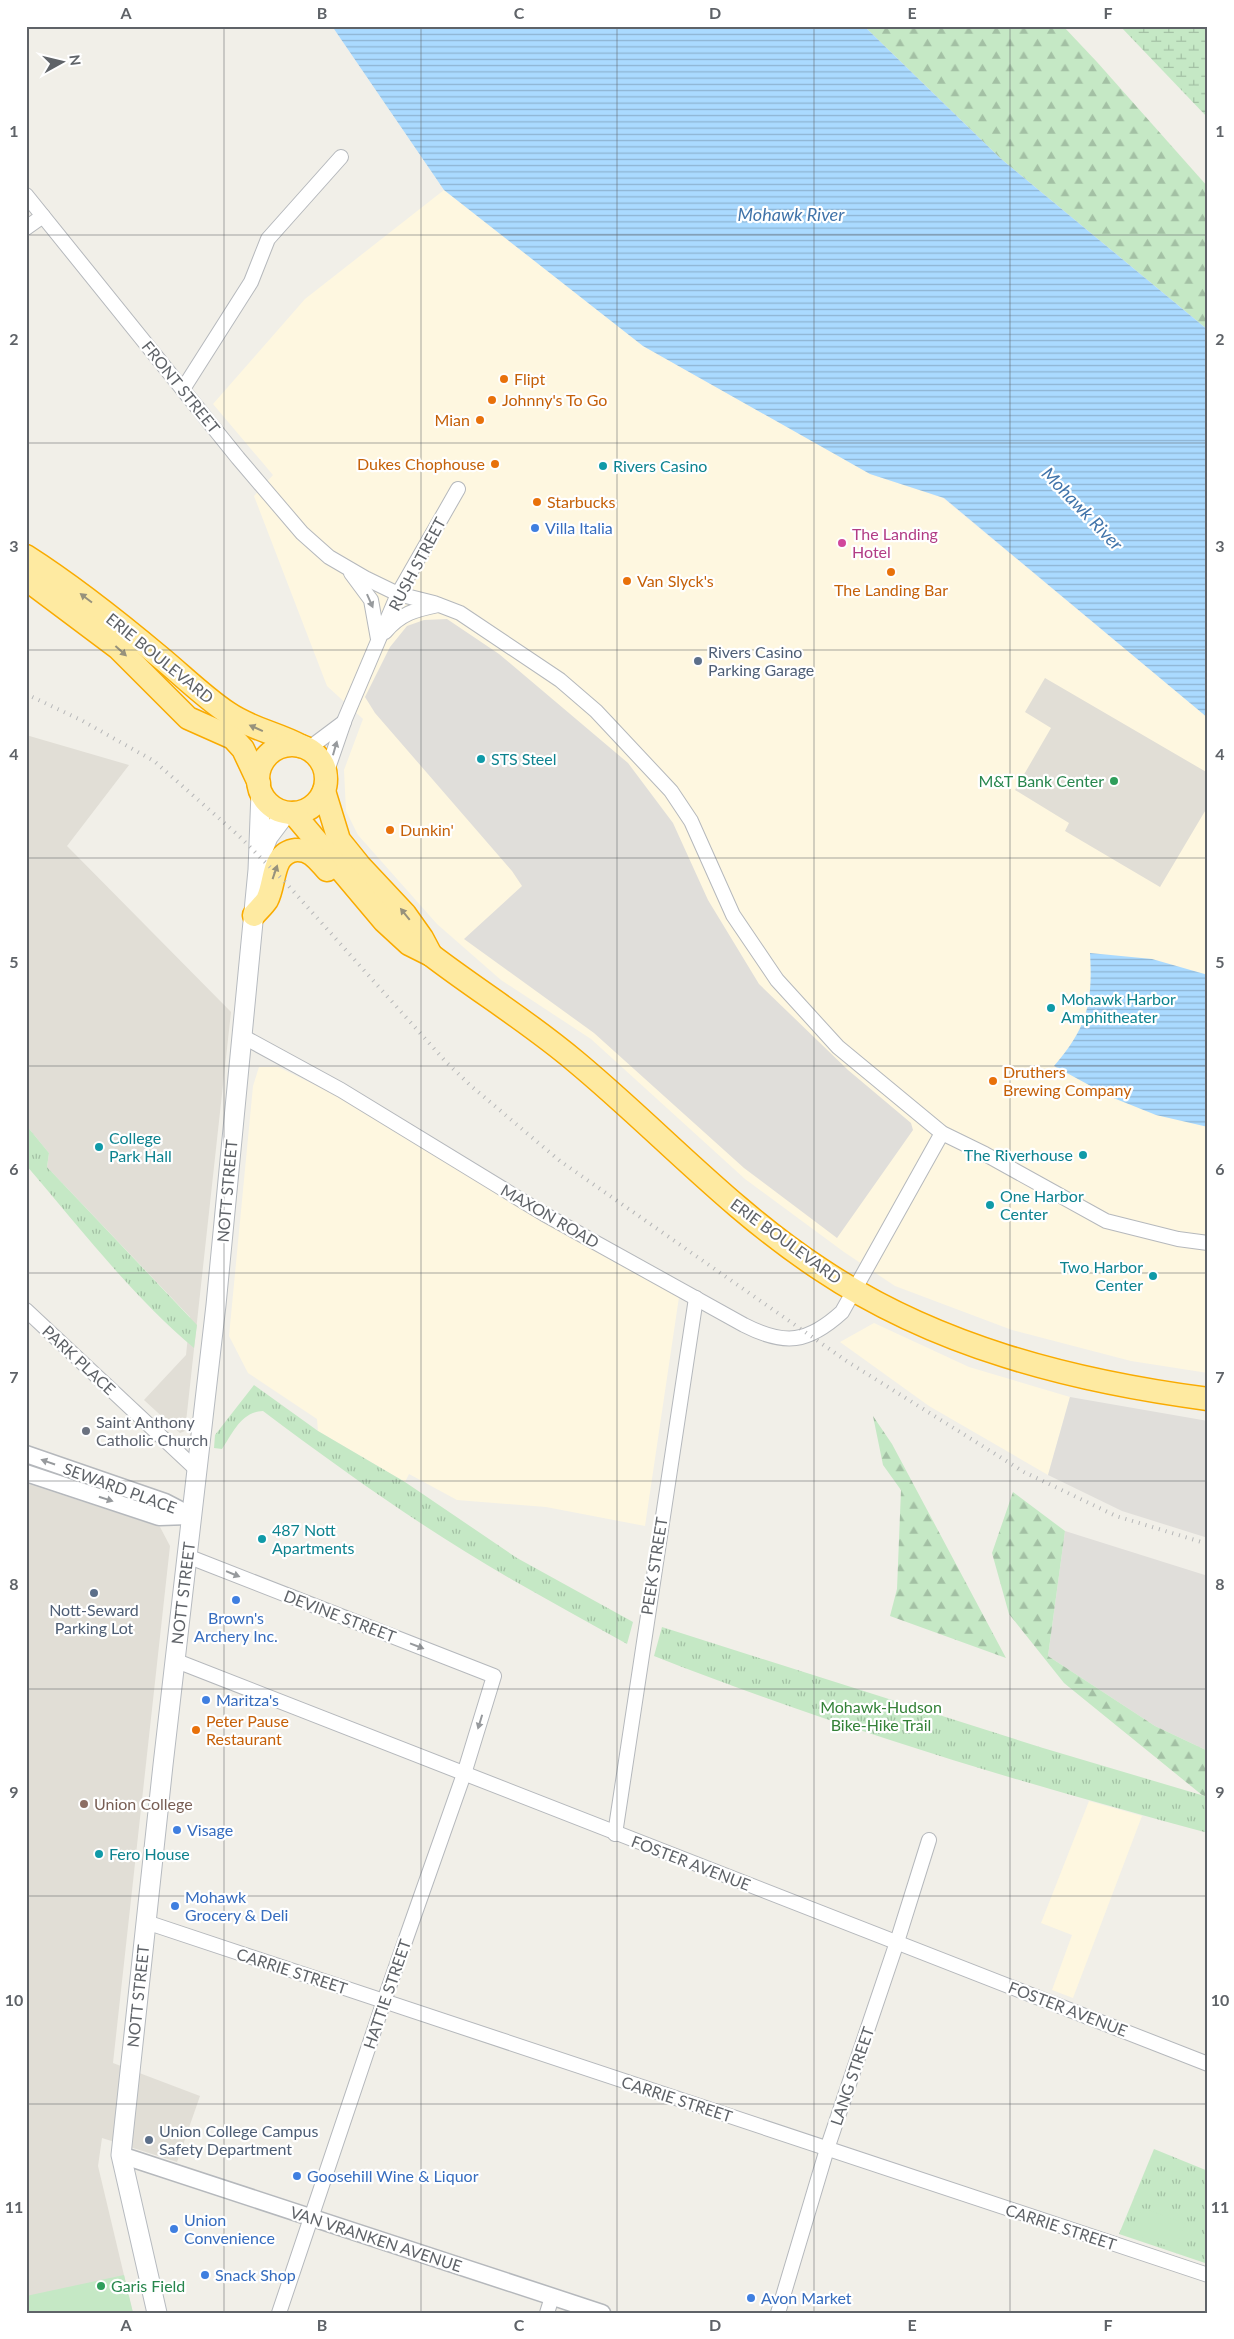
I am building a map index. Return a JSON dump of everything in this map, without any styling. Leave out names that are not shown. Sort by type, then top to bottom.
[{"type":"highway","name":"ERIE BOULEVARD","points":[[26,556],[54,574],[131,632],[228,713],[262,731],[288,739],[304,748]]},
{"type":"highway","name":"ERIE BOULEVARD","points":[[26,580],[118,648],[188,718],[233,738],[243,749],[260,788]]},
{"type":"highway","points":[[282,746],[304,748],[318,756],[325,782],[312,807],[290,813],[274,808],[260,788],[262,764],[274,750],[282,746]]},
{"type":"highway","name":"ERIE BOULEVARD","points":[[325,782],[339,840],[360,866],[406,914],[431,955]]},
{"type":"highway","name":"ERIE BOULEVARD","points":[[290,813],[388,924],[409,944],[431,955],[575,1060],[737,1206],[819,1269],[901,1315],[944,1334],[1034,1366],[1151,1392],[1208,1399]]},
{"type":"highway","points":[[254,915],[267,900],[280,857],[287,852],[299,850],[311,853],[334,878],[350,879]]},
{"type":"main road","name":"NOTT STREET","points":[[157,2313],[121,2155],[174,1660],[198,1471],[216,1305],[258,870],[260,788]]},
{"type":"main road","name":"NOTT STREET","points":[[258,870],[264,845],[290,813]]},
{"type":"street","points":[[183,389],[251,282],[268,239],[341,157]]},
{"type":"street","name":"FRONT STREET","points":[[26,195],[302,534],[329,557],[398,594],[460,613],[560,680],[596,711],[671,791],[691,821],[733,915],[777,980],[838,1047],[942,1133],[985,1154],[1106,1221],[1178,1239],[1208,1243]]},
{"type":"street","points":[[26,228],[43,216]]},
{"type":"street","name":"RUSH STREET","points":[[325,782],[344,722],[398,594],[458,488]]},
{"type":"street","name":"FRONT STREET","points":[[347,568],[371,600],[378,640]]},
{"type":"street","name":"RUSH STREET","points":[[378,640],[396,620],[414,610],[439,605]]},
{"type":"street","points":[[304,748],[344,722]]},
{"type":"street","name":"MAXON ROAD","points":[[242,1036],[341,1090],[544,1214],[766,1336],[790,1340],[823,1329],[842,1312],[942,1133]]},
{"type":"street","name":"PEEK STREET","points":[[615,1834],[696,1298]]},
{"type":"street","name":"PARK PLACE","points":[[26,1310],[198,1471]]},
{"type":"street","name":"SEWARD PLACE","points":[[26,1454],[165,1502],[192,1516]]},
{"type":"street","name":"SEWARD PLACE","points":[[26,1473],[159,1517],[192,1516]]},
{"type":"street","name":"DEVINE STREET","points":[[187,1556],[494,1676]]},
{"type":"street","name":"FOSTER AVENUE","points":[[174,1660],[615,1834],[1208,2064]]},
{"type":"street","name":"HATTIE STREET","points":[[279,2313],[384,2002],[464,1774],[494,1676]]},
{"type":"street","name":"LANG STREET","points":[[778,2313],[827,2149],[897,1942],[928,1840]]},
{"type":"street","name":"CARRIE STREET","points":[[146,1922],[1208,2275]]},
{"type":"street","name":"VAN VRANKEN AVENUE","points":[[121,2155],[602,2313]]},
{"type":"street","points":[[547,2313],[552,2297]]},
{"type":"shaded area","points":[[444,190],[643,346],[870,474],[943,498],[1208,718],[1208,1373],[1131,1361],[1012,1330],[895,1286],[844,1252],[745,1179],[591,1039],[501,980],[437,924],[358,835],[346,811],[344,770],[363,719],[327,686],[254,496],[273,475],[213,404],[305,299]]},
{"type":"shaded area","name":"STS Steel","points":[[447,619],[499,654],[628,763],[673,823],[708,900],[759,984],[848,1070],[911,1123],[913,1130],[837,1238],[744,1168],[594,1033],[464,939],[522,886],[512,871],[375,713],[365,697],[390,647],[407,626],[424,620]]},
{"type":"shaded area","name":"M&T Bank Center","points":[[1045,678],[1208,773],[1208,806],[1160,887],[1065,831],[1069,823],[1015,790],[1051,728],[1025,712]]},
{"type":"shaded area","points":[[26,735],[129,765],[67,846],[231,1012],[185,1431],[180,1433],[144,1400],[186,1355],[190,1317],[47,1167],[49,1153],[26,1125]]},
{"type":"shaded area","points":[[259,1067],[278,1067],[328,1091],[679,1297],[645,1526],[546,1507],[457,1500],[409,1474],[405,1482],[318,1431],[317,1419],[248,1373],[229,1336],[253,1086]]},
{"type":"shaded area","points":[[874,1323],[969,1367],[1070,1397],[1048,1475],[929,1406],[840,1342]]},
{"type":"shaded area","points":[[1070,1397],[1208,1421],[1208,1538],[1122,1511],[1048,1475]]},
{"type":"shaded area","name":"Union College","points":[[26,1483],[160,1527],[170,1546],[113,2063],[200,2096],[177,2162],[102,2138],[98,2166],[133,2313],[26,2313]]},
{"type":"shaded area","points":[[1065,1531],[1208,1576],[1208,1751],[1155,1726],[1048,1656]]},
{"type":"shaded area","points":[[1089,1801],[1142,1816],[1073,1998],[1052,1990],[1072,1935],[1041,1923]]},
{"type":"green space","points":[[864,26],[1063,26],[1208,187],[1208,330],[1000,158]]},
{"type":"green space","points":[[1120,26],[1208,26],[1208,118]]},
{"type":"green space","points":[[26,1125],[49,1153],[47,1167],[197,1325],[194,1348],[171,1328],[127,1283],[26,1165]]},
{"type":"green space","points":[[254,1385],[318,1431],[405,1482],[517,1558],[633,1622],[627,1644],[511,1579],[415,1520],[263,1411],[255,1412],[243,1419],[222,1449],[214,1448],[215,1435]]},
{"type":"green space","points":[[873,1416],[892,1444],[1006,1658],[890,1616],[897,1589],[901,1490],[883,1465]]},
{"type":"green space","points":[[1013,1492],[1065,1531],[1048,1656],[1155,1726],[1208,1751],[1208,1797],[1202,1795],[1064,1683],[1009,1614],[992,1553]]},
{"type":"green space","name":"Mohawk-Hudson Bike-Hike Trail","points":[[662,1627],[1043,1748],[1208,1797],[1208,1833],[998,1774],[790,1707],[722,1682],[654,1656]]},
{"type":"green space","points":[[1154,2149],[1208,2171],[1208,2264],[1119,2234]]},
{"type":"green space","points":[[1142,2208],[1185,2223],[1176,2249],[1134,2234]]},
{"type":"green space","name":"Garis Field","points":[[124,2275],[133,2313],[26,2313],[26,2296]]},
{"type":"water","name":"Mohawk River","points":[[332,26],[864,26],[1000,158],[1208,330],[1208,718],[944,498],[870,474],[643,346],[444,190]]},
{"type":"water","points":[[1090,953],[1152,959],[1208,975],[1208,1127],[1156,1115],[1111,1097],[1054,1066],[1074,1039],[1086,1014],[1091,971]]},
{"type":"railway","points":[[26,694],[81,720],[154,761],[238,835],[285,882],[446,1062],[471,1086],[560,1161],[848,1362],[1024,1472],[1116,1516],[1208,1544]]},
{"type":"place","name":"Flipt","points":[[504,379]]},
{"type":"place","name":"Johnny's To Go","points":[[492,400]]},
{"type":"place","name":"Mian","points":[[480,420]]},
{"type":"place","name":"Dukes Chophouse","points":[[495,464]]},
{"type":"place","name":"Rivers Casino","points":[[603,466]]},
{"type":"place","name":"Starbucks","points":[[537,502]]},
{"type":"place","name":"Villa Italia","points":[[535,528]]},
{"type":"place","name":"The Landing Hotel","points":[[842,543]]},
{"type":"place","name":"The Landing Bar","points":[[891,572]]},
{"type":"place","name":"Van Slyck's","points":[[627,581]]},
{"type":"place","name":"Rivers Casino Parking Garage","points":[[698,661]]},
{"type":"place","name":"STS Steel","points":[[481,759]]},
{"type":"place","name":"M&T Bank Center","points":[[1114,781]]},
{"type":"place","name":"Dunkin'","points":[[390,830]]},
{"type":"place","name":"Mohawk Harbor Amphitheater","points":[[1051,1008]]},
{"type":"place","name":"Druthers Brewing Company","points":[[993,1081]]},
{"type":"place","name":"College Park Hall","points":[[99,1147]]},
{"type":"place","name":"The Riverhouse","points":[[1083,1155]]},
{"type":"place","name":"One Harbor Center","points":[[990,1205]]},
{"type":"place","name":"Two Harbor Center","points":[[1153,1276]]},
{"type":"place","name":"Saint Anthony Catholic Church","points":[[86,1431]]},
{"type":"place","name":"487 Nott Apartments","points":[[262,1539]]},
{"type":"place","name":"Nott-Seward Parking Lot","points":[[94,1593]]},
{"type":"place","name":"Brown's Archery Inc.","points":[[236,1600]]},
{"type":"place","name":"Maritza's","points":[[206,1700]]},
{"type":"place","name":"Peter Pause Restaurant","points":[[196,1730]]},
{"type":"place","name":"Union College","points":[[84,1804]]},
{"type":"place","name":"Visage","points":[[177,1830]]},
{"type":"place","name":"Fero House","points":[[99,1854]]},
{"type":"place","name":"Mohawk Grocery & Deli","points":[[175,1906]]},
{"type":"place","name":"Union College Campus Safety Department","points":[[149,2140]]},
{"type":"place","name":"Goosehill Wine & Liquor","points":[[297,2176]]},
{"type":"place","name":"Union Convenience","points":[[174,2229]]},
{"type":"place","name":"Snack Shop","points":[[205,2275]]},
{"type":"place","name":"Garis Field","points":[[101,2286]]},
{"type":"place","name":"Avon Market","points":[[751,2298]]}]
